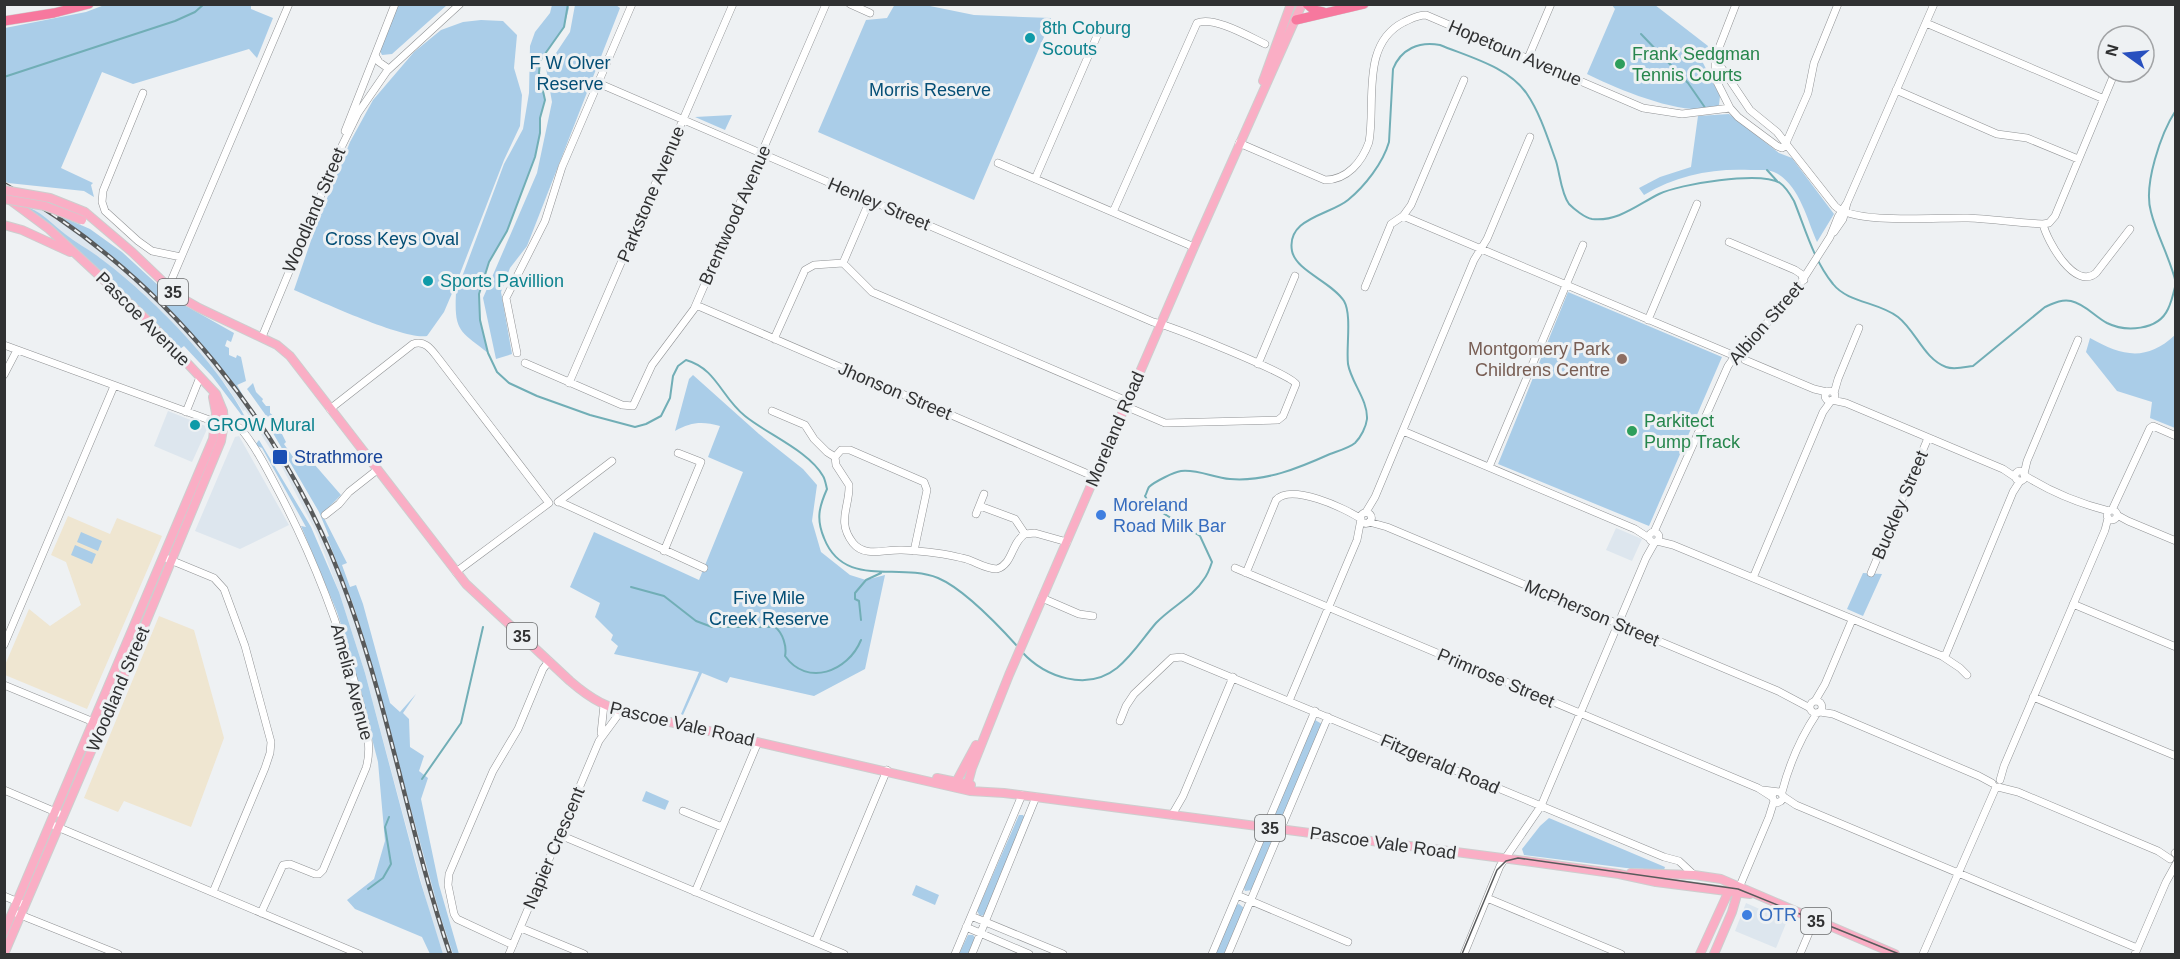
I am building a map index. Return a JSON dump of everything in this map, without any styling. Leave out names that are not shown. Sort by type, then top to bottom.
[{"type":"highway","points":[[4,21],[54,13],[88,4]]},
{"type":"highway","points":[[1305,4],[1320,12],[1338,10]]},
{"type":"highway","points":[[1296,20],[1364,4]]},
{"type":"main road","name":"Moreland Road","points":[[1239,143],[1291,4]]},
{"type":"main road","name":"Moreland Road","points":[[967,787],[992,716],[1042,598],[1239,143],[1305,4]]},
{"type":"main road","name":"Pascoe Vale Road","points":[[4,190],[50,198],[99,225],[132,252],[168,288],[199,308],[277,345],[290,356],[473,591],[587,696],[604,705],[621,711],[758,742],[887,770],[913,773],[967,787],[1619,874],[1656,882],[1736,890],[1895,954]]},
{"type":"main road","name":"Pascoe Vale Road","points":[[4,197],[83,216]]},
{"type":"main road","name":"Pascoe Avenue","points":[[4,197],[36,218],[147,320],[203,380],[214,399],[220,422]]},
{"type":"main road","name":"Pascoe Avenue","points":[[4,225],[22,230],[79,256]]},
{"type":"main road","name":"Woodland Street","points":[[4,932],[22,903],[54,826],[102,726],[220,422]]},
{"type":"main road","name":"Woodland Street","points":[[60,814],[93,722],[167,559]]},
{"type":"main road","name":"Moreland Road","points":[[955,785],[992,716]]},
{"type":"main road","name":"Pascoe Vale Road","points":[[1619,874],[1694,875],[1721,879],[1736,890]]},
{"type":"main road","points":[[1700,954],[1713,923],[1736,890]]},
{"type":"main road","points":[[1714,954],[1726,926],[1736,890]]},
{"type":"main road","name":"Woodland Street","points":[[4,954],[17,913]]},
{"type":"main road","points":[[1713,923],[1726,926]]},
{"type":"street","points":[[168,288],[289,4]]},
{"type":"street","points":[[338,154],[350,113],[395,4]]},
{"type":"street","name":"Woodland Street","points":[[262,337],[338,154],[358,113],[374,87],[389,69],[460,4]]},
{"type":"street","points":[[518,353],[506,298],[545,221],[562,167],[630,8],[621,4]]},
{"type":"street","name":"Parkstone Avenue","points":[[569,383],[734,4]]},
{"type":"street","name":"Brentwood Avenue","points":[[569,383],[622,405],[631,407],[635,403],[652,365],[696,306],[826,4]]},
{"type":"street","points":[[849,4],[870,13]]},
{"type":"street","points":[[1528,58],[1551,4]]},
{"type":"street","points":[[1736,4],[1715,58],[1715,78],[1730,108],[1738,117],[1782,148],[1787,144],[1808,93],[1814,63],[1838,4]]},
{"type":"street","name":"Albion Street","points":[[1464,954],[1503,859],[1541,806],[1708,409],[1734,356],[1783,308],[1841,223],[1843,212],[1934,4]]},
{"type":"street","name":"Hopetoun Avenue","points":[[1239,143],[1325,180],[1338,179],[1349,173],[1369,142],[1371,77],[1388,33],[1416,16],[1426,15],[1644,108],[1675,113],[1698,113],[1730,108]]},
{"type":"street","points":[[1113,212],[1197,23],[1203,21],[1217,23],[1265,44]]},
{"type":"street","points":[[1926,23],[2103,99]]},
{"type":"street","points":[[1035,179],[1100,29]]},
{"type":"street","points":[[375,55],[379,62],[389,69]]},
{"type":"street","points":[[1715,58],[1750,110],[1777,132],[1843,212],[1899,218],[1970,218],[2049,223],[2055,216],[2110,84]]},
{"type":"street","points":[[1365,287],[1391,224],[1411,205],[1464,80]]},
{"type":"street","name":"Henley Street","points":[[598,83],[1296,382],[1281,418],[1165,423],[1126,404]]},
{"type":"street","points":[[1896,90],[1997,134],[2027,138],[2078,159]]},
{"type":"street","points":[[142,93],[103,191],[103,207],[130,234],[152,251],[181,257]]},
{"type":"street","points":[[1289,701],[1474,260],[1530,137]]},
{"type":"street","points":[[999,164],[1194,247]]},
{"type":"street","points":[[843,263],[870,200]]},
{"type":"street","points":[[1648,320],[1697,204]]},
{"type":"street","points":[[1402,216],[1734,356]]},
{"type":"street","points":[[2043,224],[2066,267],[2086,278],[2096,273],[2130,230]]},
{"type":"street","points":[[1729,242],[1795,270],[1801,274],[1803,280]]},
{"type":"street","points":[[1489,467],[1583,245]]},
{"type":"street","points":[[774,339],[805,270],[814,265],[843,263],[872,292],[1126,404]]},
{"type":"street","points":[[1258,364],[1295,276]]},
{"type":"street","name":"Jhonson Street","points":[[696,306],[1095,477]]},
{"type":"street","points":[[1753,578],[1859,328]]},
{"type":"street","points":[[1942,656],[1946,654],[2078,340]]},
{"type":"street","points":[[330,409],[412,344],[426,345],[549,503]]},
{"type":"street","points":[[4,345],[186,412],[220,422]]},
{"type":"street","points":[[4,375],[17,350]]},
{"type":"street","points":[[1745,360],[2175,541]]},
{"type":"street","points":[[525,363],[569,383]]},
{"type":"street","points":[[186,412],[203,380]]},
{"type":"street","points":[[4,645],[114,386]]},
{"type":"street","points":[[772,411],[805,425],[816,442],[836,457]]},
{"type":"street","name":"Amelia Avenue","points":[[220,422],[240,429],[251,444],[268,471],[304,540],[332,610],[347,658],[370,753],[366,768],[323,870],[315,874],[290,864],[283,865],[261,913]]},
{"type":"street","points":[[1923,954],[2150,428],[2157,428],[2175,436]]},
{"type":"street","points":[[1403,431],[1942,656],[1967,675]]},
{"type":"street","name":"Buckley Street","points":[[1871,573],[1928,438]]},
{"type":"street","points":[[926,487],[917,478],[849,450],[841,450],[836,457],[835,462],[849,485],[844,518],[848,533],[859,549],[869,552],[914,551],[960,557],[987,568],[997,569],[1005,565],[1018,539],[1025,534],[1035,533],[1067,542]]},
{"type":"street","points":[[664,551],[700,462],[678,453]]},
{"type":"street","points":[[560,502],[612,461]]},
{"type":"street","points":[[325,515],[377,470]]},
{"type":"street","points":[[926,487],[935,486]]},
{"type":"street","points":[[914,551],[926,487]]},
{"type":"street","points":[[976,514],[984,494]]},
{"type":"street","name":"McPherson Street","points":[[1246,573],[1276,500],[1288,494],[1320,499],[2174,858]]},
{"type":"street","points":[[456,572],[549,503],[560,502],[704,568]]},
{"type":"street","points":[[980,506],[1015,519],[1025,534]]},
{"type":"street","points":[[167,559],[214,578],[224,589],[245,646],[271,742],[265,768],[213,892]]},
{"type":"street","name":"Primrose Street","points":[[1235,568],[1958,872],[2136,951]]},
{"type":"street","points":[[1042,598],[1079,614],[1093,615]]},
{"type":"street","points":[[2073,604],[2175,647]]},
{"type":"street","points":[[1736,890],[1778,797],[1852,620]]},
{"type":"street","name":"Fitzgerald Road","points":[[1120,721],[1134,694],[1172,658],[1182,657],[1680,862],[1694,875]]},
{"type":"street","points":[[513,945],[457,919],[448,880],[493,771],[518,729],[543,669],[549,661]]},
{"type":"street","points":[[1176,816],[1233,677]]},
{"type":"street","points":[[4,685],[102,726]]},
{"type":"street","points":[[2033,697],[2175,756]]},
{"type":"street","name":"Napier Crescent","points":[[509,954],[599,741],[604,705]]},
{"type":"street","name":"Napier Crescent","points":[[599,741],[621,711]]},
{"type":"street","points":[[1212,954],[1315,711]]},
{"type":"street","points":[[1228,954],[1328,717]]},
{"type":"street","points":[[695,892],[758,742]]},
{"type":"street","points":[[815,942],[887,770]]},
{"type":"street","points":[[4,790],[60,814]]},
{"type":"street","points":[[955,954],[1022,795]]},
{"type":"street","points":[[972,954],[1036,797]]},
{"type":"street","points":[[683,811],[722,827]]},
{"type":"street","points":[[54,826],[359,954]]},
{"type":"street","points":[[560,835],[844,954]]},
{"type":"street","points":[[2136,951],[2174,858]]},
{"type":"street","points":[[1237,895],[1348,942]]},
{"type":"street","points":[[4,896],[22,903]]},
{"type":"street","points":[[1487,898],[1621,954]]},
{"type":"street","points":[[17,913],[118,954]]},
{"type":"street","points":[[971,916],[1063,954]]},
{"type":"street","points":[[1800,954],[1814,921]]},
{"type":"street","points":[[966,927],[1029,954]]},
{"type":"street","points":[[521,928],[584,954]]},
{"type":"shaded area","points":[[31,207],[51,212],[79,231],[160,300],[200,342],[238,389],[294,474],[327,537],[353,604],[453,954],[443,954],[431,918],[365,673],[339,592],[317,534],[283,469],[250,417],[245,410],[243,411],[226,385],[171,323],[100,258],[63,233]]},
{"type":"shaded area","points":[[168,411],[208,427],[192,462],[154,446]]},
{"type":"shaded area","points":[[239,436],[289,525],[240,549],[195,531],[235,437]]},
{"type":"shaded area","points":[[68,516],[110,534],[117,518],[162,536],[87,709],[5,675],[5,665],[29,609],[50,626],[81,605],[66,562],[51,555]]},
{"type":"shaded area","points":[[1616,528],[1642,539],[1632,561],[1606,550]]},
{"type":"shaded area","points":[[159,616],[194,630],[224,738],[191,827],[124,801],[118,812],[84,798]]},
{"type":"shaded area","points":[[1746,903],[1787,921],[1776,948],[1735,931]]},
{"type":"green space","points":[[107,4],[251,5],[251,9],[273,18],[257,58],[249,49],[133,84],[102,72],[61,168],[93,183],[91,185],[94,197],[84,191],[8,183],[5,181],[5,28],[86,12]]},
{"type":"green space","name":"Morris Reserve","points":[[895,4],[925,5],[974,15],[1051,18],[974,200],[818,132],[866,20],[887,18]]},
{"type":"green space","points":[[397,5],[447,5],[392,54],[382,55],[379,49]]},
{"type":"green space","points":[[552,5],[568,5],[569,8],[564,27],[540,61],[539,73],[545,100],[540,118],[540,133],[535,157],[507,231],[489,262],[479,294],[480,320],[488,353],[465,335],[461,329],[456,316],[456,293],[504,164],[523,129],[529,93],[530,46],[535,32],[550,13]]},
{"type":"green space","name":"F W Olver Reserve","points":[[575,5],[616,5],[620,8],[527,246],[510,268],[501,292],[512,354],[496,359],[483,298],[537,173],[552,102],[546,68],[570,32]]},
{"type":"green space","points":[[1612,5],[1655,5],[1708,46],[1702,61],[1720,96],[1719,105],[1706,109],[1672,106],[1634,94],[1587,74],[1615,9]]},
{"type":"green space","name":"Cross Keys Oval","points":[[503,21],[517,35],[514,68],[522,95],[520,126],[504,160],[444,312],[427,336],[416,336],[362,319],[294,290],[317,223],[350,142],[373,100],[414,52],[441,30],[463,22]]},
{"type":"green space","points":[[1729,114],[1779,153],[1792,158],[1834,214],[1817,242],[1792,187],[1772,171],[1723,170],[1696,174],[1669,182],[1644,195],[1639,188],[1660,177],[1691,167],[1698,116]]},
{"type":"green space","points":[[732,115],[725,130],[695,117]]},
{"type":"green space","points":[[24,206],[40,214],[96,255],[162,312],[184,334],[222,380],[249,425],[212,376],[184,346],[180,349],[86,258]]},
{"type":"green space","points":[[51,212],[90,229],[122,252],[172,298],[234,333],[231,342],[227,340],[225,346],[229,348],[229,355],[236,358],[237,355],[241,357],[246,381],[237,385],[245,399],[202,346],[156,297],[106,252]]},
{"type":"green space","points":[[1568,292],[1722,357],[1649,526],[1498,464]]},
{"type":"green space","points":[[2175,335],[2175,428],[2150,418],[2152,402],[2117,391],[2086,352],[2090,338],[2123,352],[2144,353],[2164,344]]},
{"type":"green space","name":"Five Mile Creek Reserve","points":[[693,375],[759,434],[803,469],[817,485],[812,521],[821,552],[850,575],[866,580],[885,575],[865,669],[814,696],[730,677],[727,683],[702,673],[683,715],[681,714],[699,672],[614,654],[618,646],[611,640],[613,635],[595,617],[600,603],[570,587],[594,532],[699,580],[743,472],[708,457],[720,426],[697,423],[675,431],[689,379]]},
{"type":"green space","points":[[253,383],[262,401],[266,406],[270,406],[270,413],[283,424],[279,428],[286,442],[284,444],[298,464],[308,457],[341,495],[322,514],[347,563],[342,565],[350,587],[356,585],[363,604],[390,703],[400,712],[416,694],[403,713],[409,719],[410,747],[424,756],[419,771],[428,778],[421,799],[439,885],[459,954],[453,954],[441,918],[362,632],[327,537],[329,536],[319,512],[270,428],[273,420],[270,416],[267,417],[247,389]]},
{"type":"green space","points":[[259,440],[311,527],[339,592],[365,673],[420,880],[443,954],[430,954],[422,937],[355,909],[347,900],[374,879],[385,841],[378,762],[350,653],[337,612],[301,526],[306,527],[262,448],[255,445]]},
{"type":"green space","points":[[81,532],[102,541],[98,551],[77,542]]},
{"type":"green space","points":[[75,545],[96,554],[92,564],[71,555]]},
{"type":"green space","points":[[1863,573],[1882,574],[1863,616],[1847,609]]},
{"type":"green space","points":[[1315,720],[1322,724],[1283,816],[1278,817],[1275,813]]},
{"type":"green space","points":[[646,791],[669,801],[665,810],[642,801]]},
{"type":"green space","points":[[1019,815],[1025,818],[985,915],[980,916],[977,911]]},
{"type":"green space","points":[[1549,818],[1665,867],[1664,870],[1626,868],[1524,855],[1522,849]]},
{"type":"green space","points":[[1268,838],[1271,842],[1252,890],[1245,891],[1244,888],[1264,840]]},
{"type":"green space","points":[[916,885],[939,895],[935,905],[912,895]]},
{"type":"green space","points":[[1239,904],[1244,908],[1224,954],[1215,954],[1236,905]]},
{"type":"green space","points":[[968,935],[973,935],[975,938],[968,954],[959,954]]},
{"type":"waterway","points":[[4,77],[175,21],[195,12],[204,4]]},
{"type":"waterway","points":[[568,4],[564,27],[540,61],[539,73],[545,100],[540,118],[540,133],[535,157],[507,231],[489,262],[479,294],[480,320],[488,353],[497,372],[509,383],[537,396],[590,415],[635,427],[661,416],[670,398],[673,376],[678,366],[686,360],[696,364],[712,377],[745,416],[798,451],[817,467],[824,477],[827,489],[820,507],[820,525],[833,554],[844,564],[858,569],[906,572],[938,578],[970,599],[1018,647]]},
{"type":"waterway","points":[[1641,34],[1688,83],[1706,109]]},
{"type":"waterway","points":[[1022,652],[1042,668],[1067,678],[1093,679],[1105,675],[1123,663],[1156,623],[1188,597],[1207,575],[1212,562],[1200,536],[1150,505],[1145,496],[1149,487],[1155,483],[1181,471],[1194,471],[1230,479],[1269,476],[1294,469],[1347,448],[1355,443],[1363,432],[1367,412],[1348,364],[1348,314],[1344,301],[1331,288],[1300,265],[1292,251],[1292,240],[1302,224],[1348,200],[1361,188],[1378,166],[1389,142],[1393,69],[1401,56],[1418,46],[1440,45],[1488,64],[1519,85],[1532,101],[1543,126],[1556,161],[1566,200],[1589,218],[1601,219],[1619,215],[1659,194],[1684,186],[1720,180],[1755,178],[1780,183],[1794,201],[1815,255],[1833,284],[1847,295],[1882,308],[1898,317],[1932,358],[1949,368],[1973,366],[2045,307],[2061,301],[2085,307],[2114,326],[2141,328],[2157,322],[2163,316],[2172,299],[2176,283]]},
{"type":"waterway","points":[[2176,110],[2159,145],[2149,188],[2151,212],[2176,283]]},
{"type":"waterway","points":[[1767,170],[1777,181]]},
{"type":"waterway","points":[[861,620],[859,601],[855,599],[855,593],[866,580],[881,573]]},
{"type":"waterway","points":[[631,587],[664,596],[696,621],[712,627],[775,627],[784,640],[785,656],[794,666],[804,671],[826,672],[837,667],[847,660],[861,640]]},
{"type":"waterway","points":[[422,779],[461,723],[483,627]]},
{"type":"waterway","points":[[368,889],[383,878],[391,864],[385,827],[389,817]]},
{"type":"tram line","points":[[1462,954],[1497,870],[1506,861],[1518,858],[1738,889],[1899,954]]},
{"type":"railway","points":[[4,184],[63,221],[118,264],[169,311],[215,363],[256,418],[293,477],[324,539],[350,603],[377,690],[436,911],[450,954]]},
{"type":"place","name":"8th Coburg Scouts","points":[[1030,38]]},
{"type":"place","name":"Frank Sedgman Tennis Courts","points":[[1620,64]]},
{"type":"place","name":"Sports Pavillion","points":[[428,281]]},
{"type":"place","name":"Montgomery Park Childrens Centre","points":[[1622,359]]},
{"type":"place","name":"GROW Mural","points":[[195,425]]},
{"type":"place","name":"Parkitect Pump Track","points":[[1632,431]]},
{"type":"place","name":"Strathmore","points":[[280,457]]},
{"type":"place","name":"Moreland Road Milk Bar","points":[[1101,515]]},
{"type":"place","name":"OTR","points":[[1747,915]]}]
